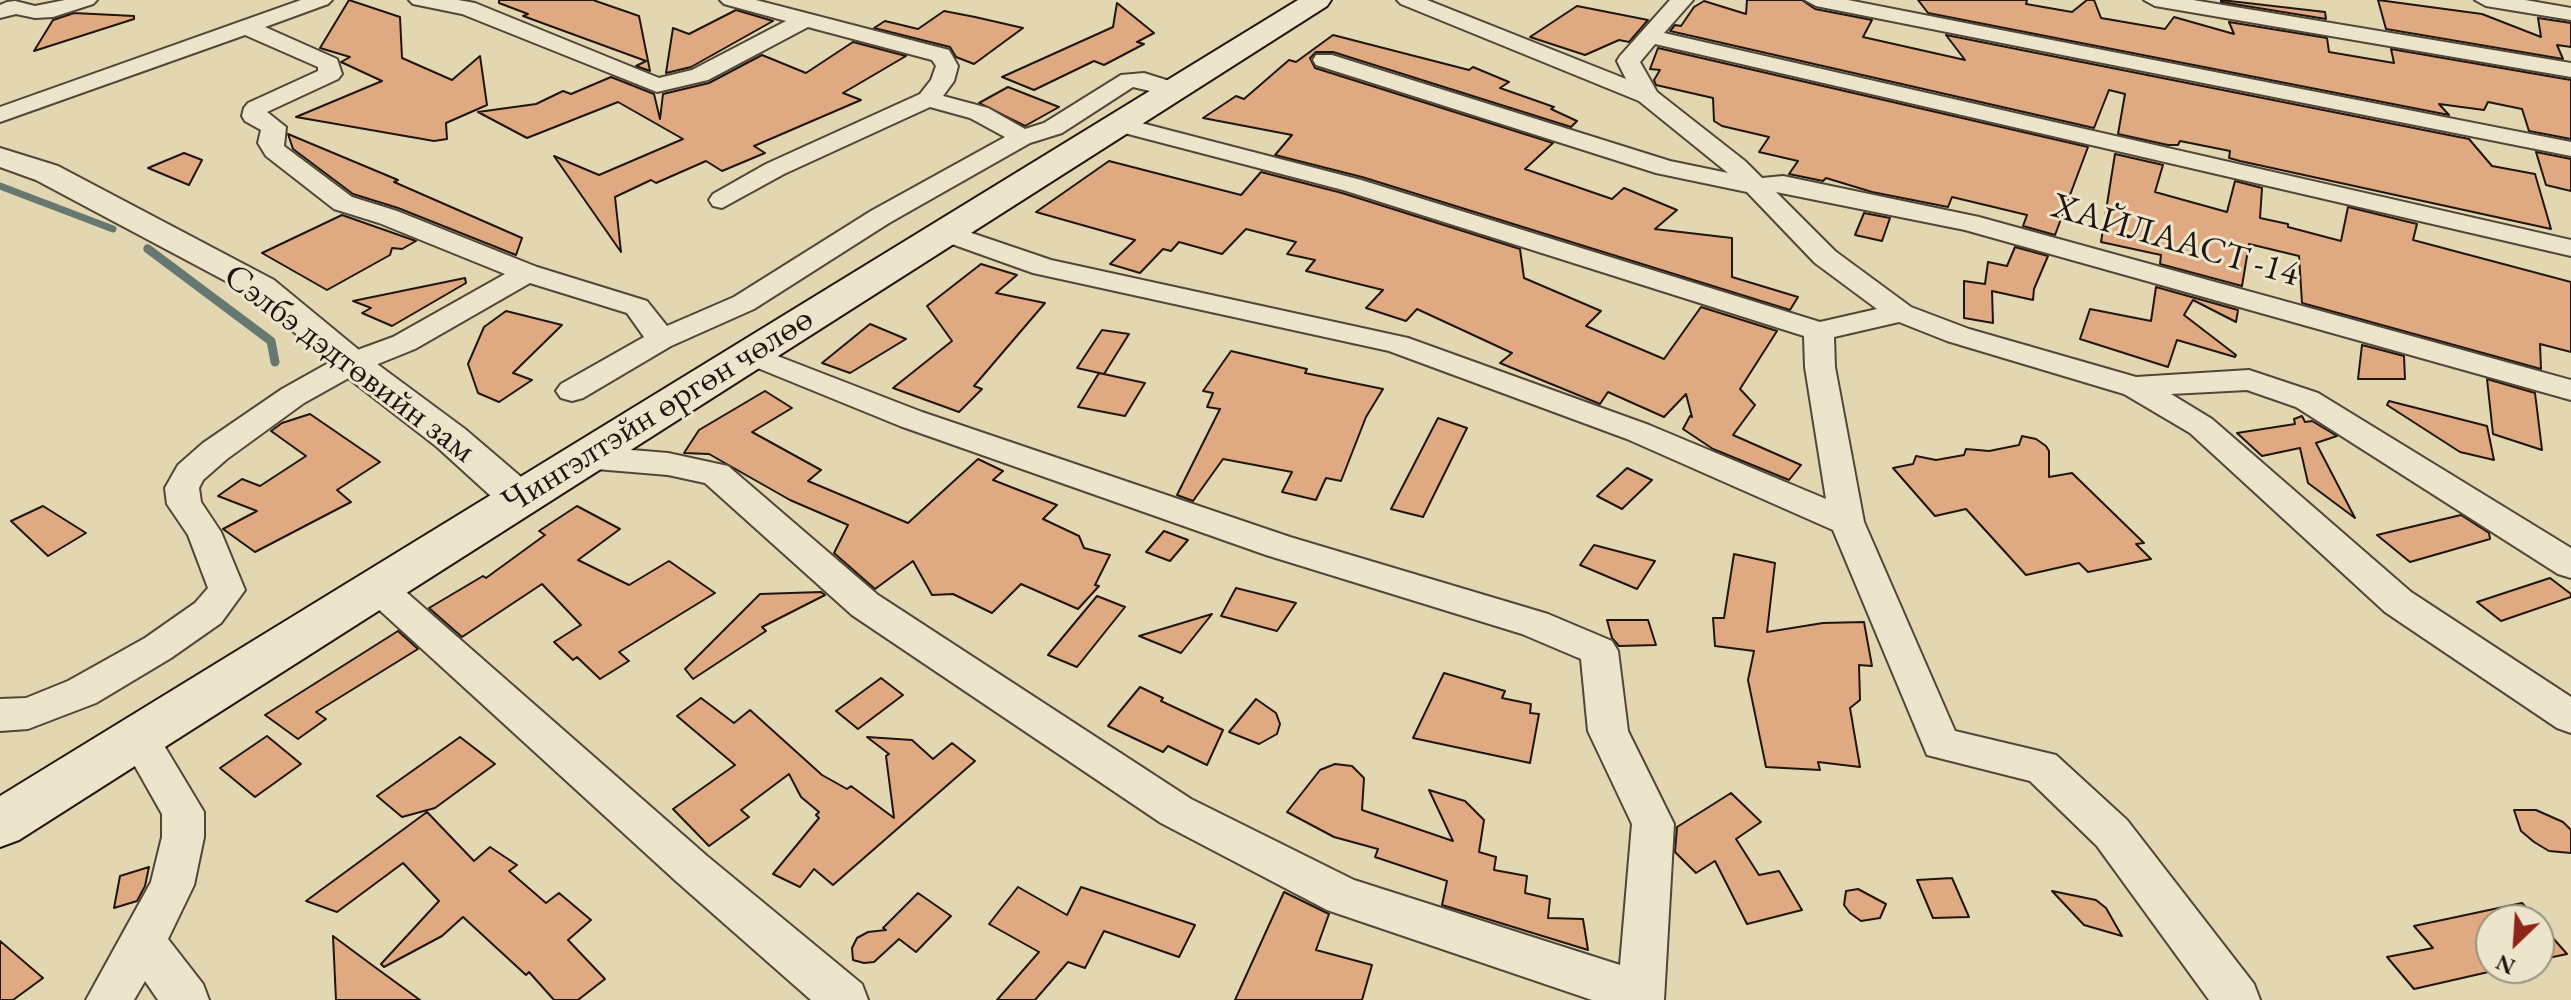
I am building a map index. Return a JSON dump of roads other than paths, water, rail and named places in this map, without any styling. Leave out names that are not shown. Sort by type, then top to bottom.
[{"type":"main road","name":"Чингэлтэйн өргөн чөлөө","points":[[0,824],[1317,0]]},
{"type":"street","points":[[0,12],[15,7],[35,12],[53,11],[86,0]]},
{"type":"street","points":[[0,115],[321,0]]},
{"type":"street","points":[[420,0],[467,8],[657,85],[700,75],[805,20]]},
{"type":"street","points":[[722,200],[775,169],[928,99],[942,81],[947,66],[941,55],[731,0]]},
{"type":"street","points":[[1408,0],[1647,96],[1736,166],[1825,257],[1901,313],[1958,335],[2135,387],[2201,426],[2398,602],[2571,717]]},
{"type":"street","points":[[1647,96],[1628,61],[1682,0]]},
{"type":"street","points":[[1816,0],[2571,149]]},
{"type":"street","points":[[2155,0],[2571,70]]},
{"type":"street","points":[[2486,0],[2571,14]]},
{"type":"street","points":[[245,27],[310,53],[329,64],[330,74],[256,108],[254,116],[274,127],[270,143],[275,151],[343,203],[388,217],[527,273],[637,307],[650,321],[660,340]]},
{"type":"street","points":[[1651,37],[2571,248]]},
{"type":"street","name":"ХАЙЛААСТ -14","points":[[1324,60],[1665,168],[1756,186],[1783,184],[1969,223],[2571,390]]},
{"type":"street","points":[[572,391],[660,340],[744,303],[880,217],[1021,138],[1053,128],[1129,80],[1144,80],[1171,89]]},
{"type":"street","points":[[928,99],[979,113],[1006,126],[1021,138]]},
{"type":"street","points":[[1118,124],[1352,185],[1819,331],[1901,313]]},
{"type":"street","name":"Сэлбэ дэдтөвийн зам","points":[[0,157],[47,173],[262,287],[352,363],[451,438],[519,498]]},
{"type":"street","points":[[945,232],[1043,267],[1397,344],[1638,432],[1847,522]]},
{"type":"street","points":[[0,715],[28,713],[82,692],[158,648],[208,613],[227,590],[204,532],[184,504],[182,488],[190,473],[215,451],[293,396],[352,363],[404,343],[527,273]]},
{"type":"street","points":[[1819,331],[1820,367],[1847,522],[1941,744],[2042,767],[2112,833],[2237,1000]]},
{"type":"street","points":[[749,354],[911,419],[1278,546],[1535,624],[1599,651],[1608,731],[1653,824],[1641,1000]]},
{"type":"street","points":[[2135,387],[2249,380],[2307,400],[2571,565]]},
{"type":"street","points":[[584,457],[668,464],[716,474],[865,605],[1176,811],[1343,896],[1605,981],[1624,1000]]},
{"type":"street","points":[[376,586],[692,869],[845,1000]]},
{"type":"street","points":[[109,1000],[172,885],[183,837],[183,812],[139,738]]},
{"type":"street","points":[[143,942],[186,1000]]},
{"type":"waterway","points":[[0,186],[113,229]]},
{"type":"waterway","points":[[147,248],[151,251]]},
{"type":"waterway","points":[[148,249],[271,341],[275,362]]}]
